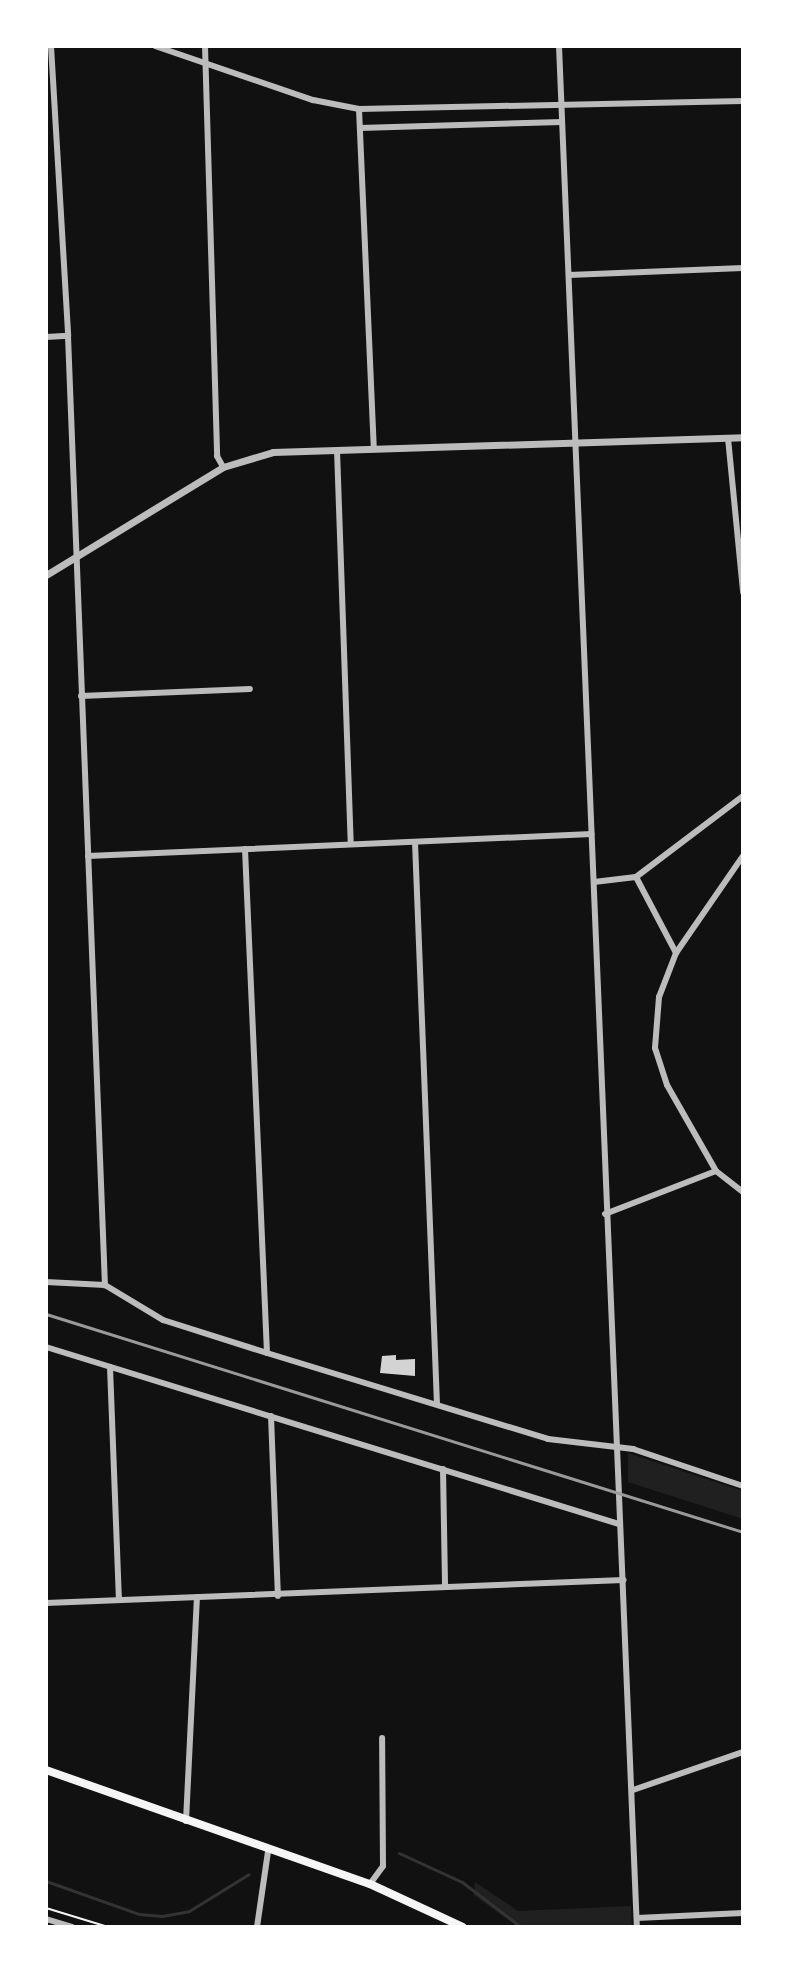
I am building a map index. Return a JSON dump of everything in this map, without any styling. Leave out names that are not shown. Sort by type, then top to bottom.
[{"type":"main road","points":[[46,1770],[268,1852],[370,1884],[463,1927]]},
{"type":"street","points":[[51,46],[68,336],[74,558],[105,1285]]},
{"type":"street","points":[[155,46],[313,100],[359,109],[561,108],[743,101]]},
{"type":"street","points":[[205,46],[202,63],[217,456],[223,467]]},
{"type":"street","points":[[559,46],[605,1214],[624,1580],[637,1927]]},
{"type":"street","points":[[359,109],[374,448]]},
{"type":"street","points":[[360,128],[562,122]]},
{"type":"street","points":[[569,275],[743,268]]},
{"type":"street","points":[[46,337],[68,336]]},
{"type":"street","points":[[46,575],[223,467],[273,452],[743,437]]},
{"type":"street","points":[[728,438],[743,592]]},
{"type":"street","points":[[337,450],[351,844]]},
{"type":"street","points":[[81,696],[250,689]]},
{"type":"street","points":[[594,882],[636,877],[743,796]]},
{"type":"street","points":[[88,856],[592,834]]},
{"type":"street","points":[[415,842],[437,1404]]},
{"type":"street","points":[[245,849],[267,1353]]},
{"type":"street","points":[[743,856],[676,953],[659,997],[655,1048],[667,1085],[716,1171],[743,1192]]},
{"type":"street","points":[[636,877],[676,953]]},
{"type":"street","points":[[605,1214],[716,1171]]},
{"type":"street","points":[[46,1282],[105,1285],[163,1320],[267,1353],[548,1439],[615,1446],[743,1486]]},
{"type":"street","points":[[46,1347],[619,1524]]},
{"type":"street","points":[[110,1367],[119,1599]]},
{"type":"street","points":[[271,1416],[278,1596]]},
{"type":"street","points":[[443,1469],[445,1586]]},
{"type":"street","points":[[46,1603],[624,1580]]},
{"type":"street","points":[[186,1821],[197,1597]]},
{"type":"street","points":[[370,1884],[383,1866],[382,1738]]},
{"type":"street","points":[[633,1790],[743,1752]]},
{"type":"street","points":[[257,1927],[268,1852]]},
{"type":"street","points":[[637,1918],[743,1913]]},
{"type":"street","points":[[46,1919],[72,1927]]},
{"type":"path","points":[[46,1908],[108,1927]]},
{"type":"shaded area","points":[[628,1453],[743,1491],[743,1519],[628,1482]]},
{"type":"shaded area","points":[[475,1882],[518,1911],[631,1906],[632,1927],[518,1927],[474,1895]]},
{"type":"building","points":[[396,1355],[396,1360],[415,1359],[415,1376],[380,1373],[382,1356]]},
{"type":"waterway","points":[[399,1853],[462,1882],[521,1927]]},
{"type":"waterway","points":[[46,1881],[139,1914],[162,1916],[189,1911],[249,1874]]},
{"type":"railway","points":[[46,1314],[743,1532]]}]
